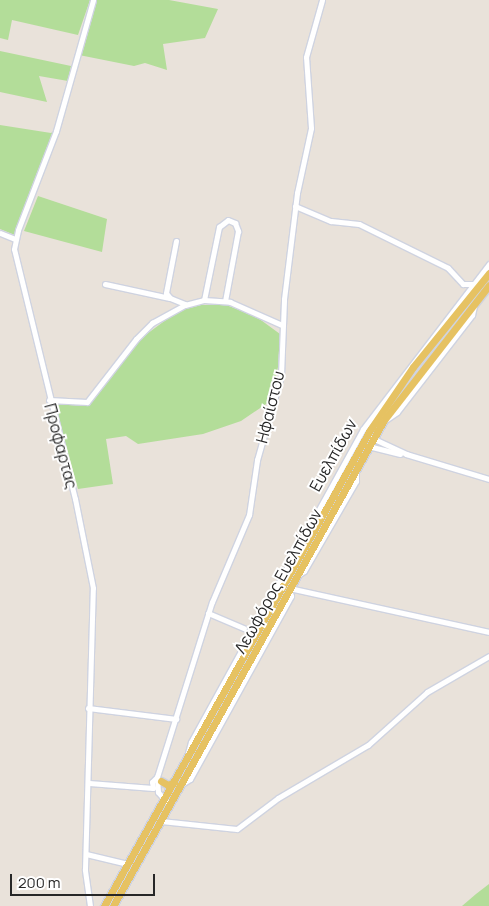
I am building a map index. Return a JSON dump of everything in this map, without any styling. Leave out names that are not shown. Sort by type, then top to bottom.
[{"type":"main road","name":"Λεωφόρος Ευελπίδων","points":[[177,784],[188,757],[275,594],[356,467],[370,437],[425,349],[489,272]]},
{"type":"main road","name":"Λεωφόρος Ευελπίδων","points":[[370,437],[488,288]]},
{"type":"main road","name":"Λεωφόρος Ευελπίδων","points":[[104,906],[177,784],[296,577],[336,484],[366,445]]},
{"type":"main road","points":[[159,777],[168,785],[177,784]]},
{"type":"main road","name":"Λεωφόρος Ευελπίδων","points":[[113,906],[161,821],[167,800]]},
{"type":"street","name":"Προφαρτας","points":[[90,906],[85,880],[90,783],[88,708],[93,588],[76,499],[14,259],[15,240],[56,131],[93,0]]},
{"type":"street","name":"Ηφαίστου","points":[[159,777],[208,613],[249,515],[256,466],[280,375],[282,325],[295,206],[311,126],[306,57],[322,0]]},
{"type":"street","points":[[295,206],[332,222],[358,224],[448,268],[463,284],[474,284]]},
{"type":"street","points":[[204,300],[219,227],[228,220],[235,223],[238,231],[225,301]]},
{"type":"street","points":[[0,233],[15,240]]},
{"type":"street","points":[[170,298],[167,286],[176,241]]},
{"type":"street","name":"Ευελπίδων","points":[[336,484],[376,409],[425,349],[489,264]]},
{"type":"street","points":[[104,284],[170,298],[186,304]]},
{"type":"street","points":[[49,400],[87,402],[136,338],[152,323],[186,304],[204,300],[225,301],[244,306],[282,325]]},
{"type":"street","points":[[370,437],[406,454]]},
{"type":"street","points":[[366,445],[406,454],[489,479]]},
{"type":"street","points":[[289,588],[489,632]]},
{"type":"street","points":[[208,613],[244,628]]},
{"type":"street","points":[[161,821],[237,829],[278,798],[368,745],[427,692],[489,656]]},
{"type":"street","points":[[88,708],[176,719]]},
{"type":"street","points":[[90,783],[153,788],[159,777]]},
{"type":"street","points":[[159,777],[167,800]]},
{"type":"street","points":[[86,854],[128,864]]},
{"type":"green space","points":[[0,0],[90,0],[78,35],[12,20],[8,40],[0,38]]},
{"type":"green space","points":[[96,0],[169,0],[218,9],[205,38],[163,44],[167,70],[145,63],[134,66],[79,55]]},
{"type":"green space","points":[[0,51],[71,66],[68,81],[39,76],[47,102],[0,92]]},
{"type":"green space","points":[[0,125],[51,133],[54,131],[15,235],[0,229]]},
{"type":"green space","points":[[38,196],[107,219],[102,252],[24,231]]},
{"type":"green space","points":[[198,305],[226,305],[254,315],[280,334],[278,367],[269,402],[241,421],[203,434],[138,444],[126,436],[106,439],[113,484],[78,489],[54,403],[87,404],[136,342],[178,311]]},
{"type":"green space","points":[[489,884],[489,906],[462,906],[476,894]]}]
